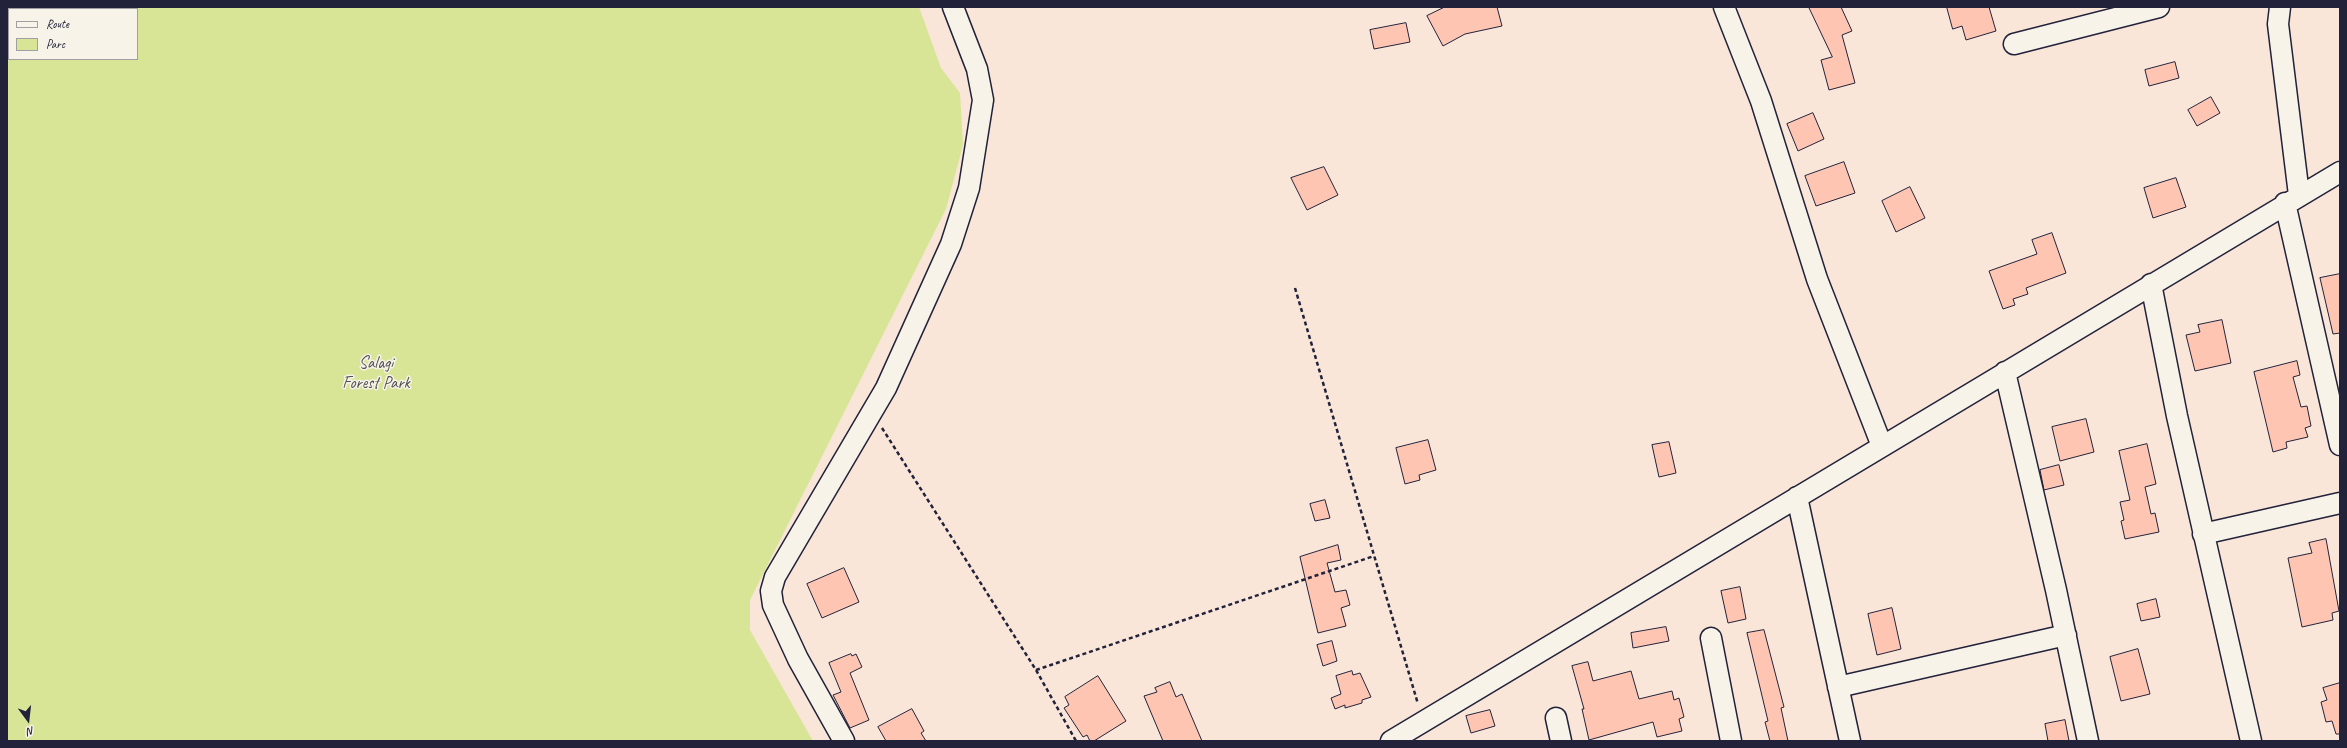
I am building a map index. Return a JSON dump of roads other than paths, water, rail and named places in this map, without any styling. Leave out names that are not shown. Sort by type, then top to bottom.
[{"type":"street","points":[[844,741],[798,659],[773,605],[771,591],[775,577],[871,411],[886,388],[951,244],[969,188],[983,100],[977,69],[953,7]]},
{"type":"street","points":[[1724,7],[1761,101],[1817,280],[1882,446]]},
{"type":"street","points":[[2014,44],[2159,7]]},
{"type":"street","points":[[2280,7],[2278,24],[2292,199],[2340,445]]},
{"type":"street","points":[[1398,739],[2292,199],[2340,172]]},
{"type":"street","points":[[2151,284],[2176,416],[2251,741]]},
{"type":"street","points":[[2005,372],[2066,635],[2088,741]]},
{"type":"street","points":[[1797,497],[1850,741]]},
{"type":"street","points":[[2203,534],[2340,503]]},
{"type":"street","points":[[1838,687],[2066,635]]},
{"type":"street","points":[[1711,638],[1731,741]]},
{"type":"street","points":[[1556,718],[1561,741]]},
{"type":"park label","name":"Salagi Forest Park","points":[[376,374]]}]
